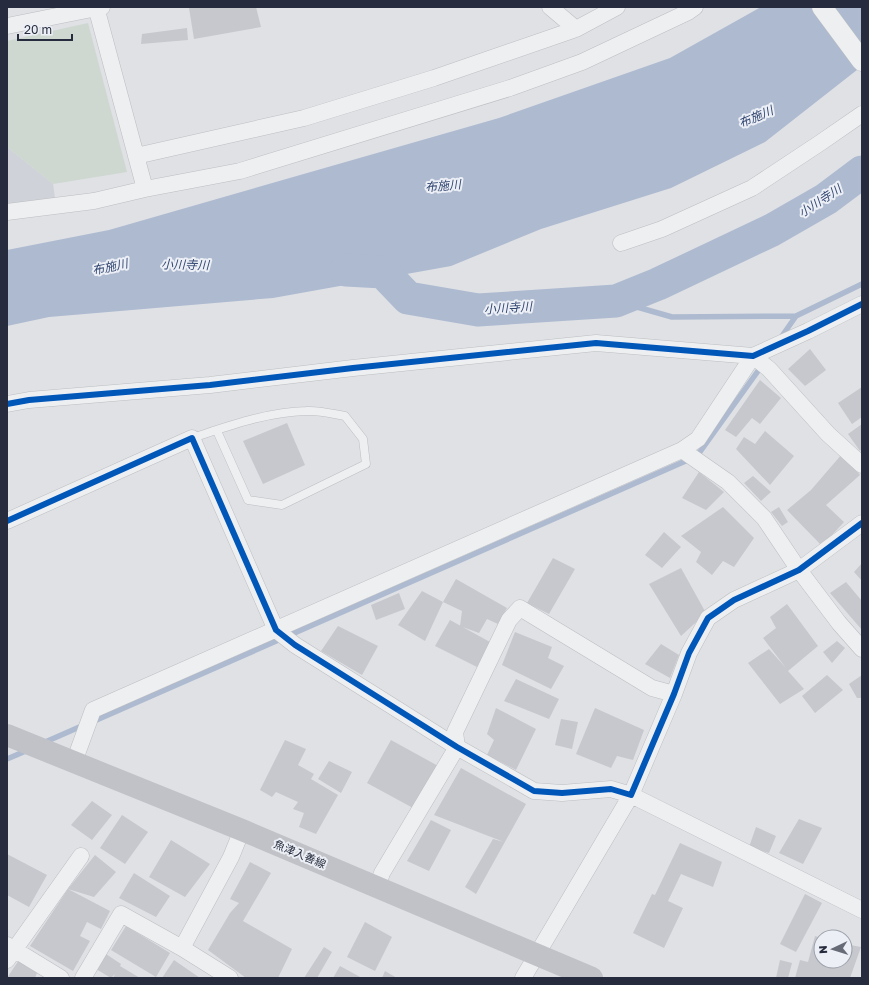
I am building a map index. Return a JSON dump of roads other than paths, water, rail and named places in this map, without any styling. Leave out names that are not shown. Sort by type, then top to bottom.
[{"type":"main road","name":"魚津入善線","points":[[7,735],[242,830],[592,978]]},
{"type":"street","points":[[7,26],[98,7],[136,156],[146,189]]},
{"type":"street","points":[[550,7],[576,29]]},
{"type":"street","points":[[136,156],[304,118],[434,78],[576,29],[617,7]]},
{"type":"street","points":[[7,212],[94,201],[146,189],[240,171],[510,88],[582,62],[695,7]]},
{"type":"street","points":[[822,7],[862,61]]},
{"type":"street","points":[[621,243],[662,229],[752,188],[820,144],[862,114]]},
{"type":"street","points":[[7,404],[29,400],[210,385],[353,368],[596,343],[753,356],[808,332],[862,304]]},
{"type":"street","points":[[74,762],[94,710],[682,450],[698,439],[753,356]]},
{"type":"street","points":[[753,356],[770,369],[828,434],[862,464]]},
{"type":"street","points":[[7,521],[192,438],[276,630],[295,645],[457,747],[534,791],[562,794],[611,789],[631,795],[862,910]]},
{"type":"street","points":[[682,450],[728,482],[764,518],[799,570],[839,623],[862,649]]},
{"type":"street","points":[[523,978],[631,795],[674,694],[689,653],[708,618],[734,600],[799,570],[862,523]]},
{"type":"street","points":[[377,887],[382,873],[457,747],[455,732],[509,620],[520,608],[652,688],[674,694]]},
{"type":"street","points":[[182,948],[230,857],[242,830]]},
{"type":"street","points":[[61,978],[9,951],[81,856]]},
{"type":"street","points":[[83,978],[121,914],[182,948],[230,978]]},
{"type":"lane","points":[[192,438],[264,416],[285,413],[306,411],[346,416],[363,438],[366,464],[282,505],[248,500],[217,431]]},
{"type":"water","name":"布施川","points":[[761,7],[862,7],[862,66],[765,142],[671,188],[541,229],[451,266],[273,298],[49,317],[7,326],[7,250],[109,230],[499,118],[670,58]]},
{"type":"waterway","name":"小川寺川","points":[[346,270],[383,272],[408,298],[478,310],[616,301],[658,284],[772,230],[826,199],[862,172]]},
{"type":"waterway","points":[[780,339],[796,316],[862,284]]},
{"type":"waterway","points":[[616,301],[672,317],[796,316]]},
{"type":"waterway","points":[[92,722],[697,456],[763,364]]},
{"type":"waterway","points":[[43,743],[84,725]]},
{"type":"waterway","points":[[7,759],[28,750]]}]
